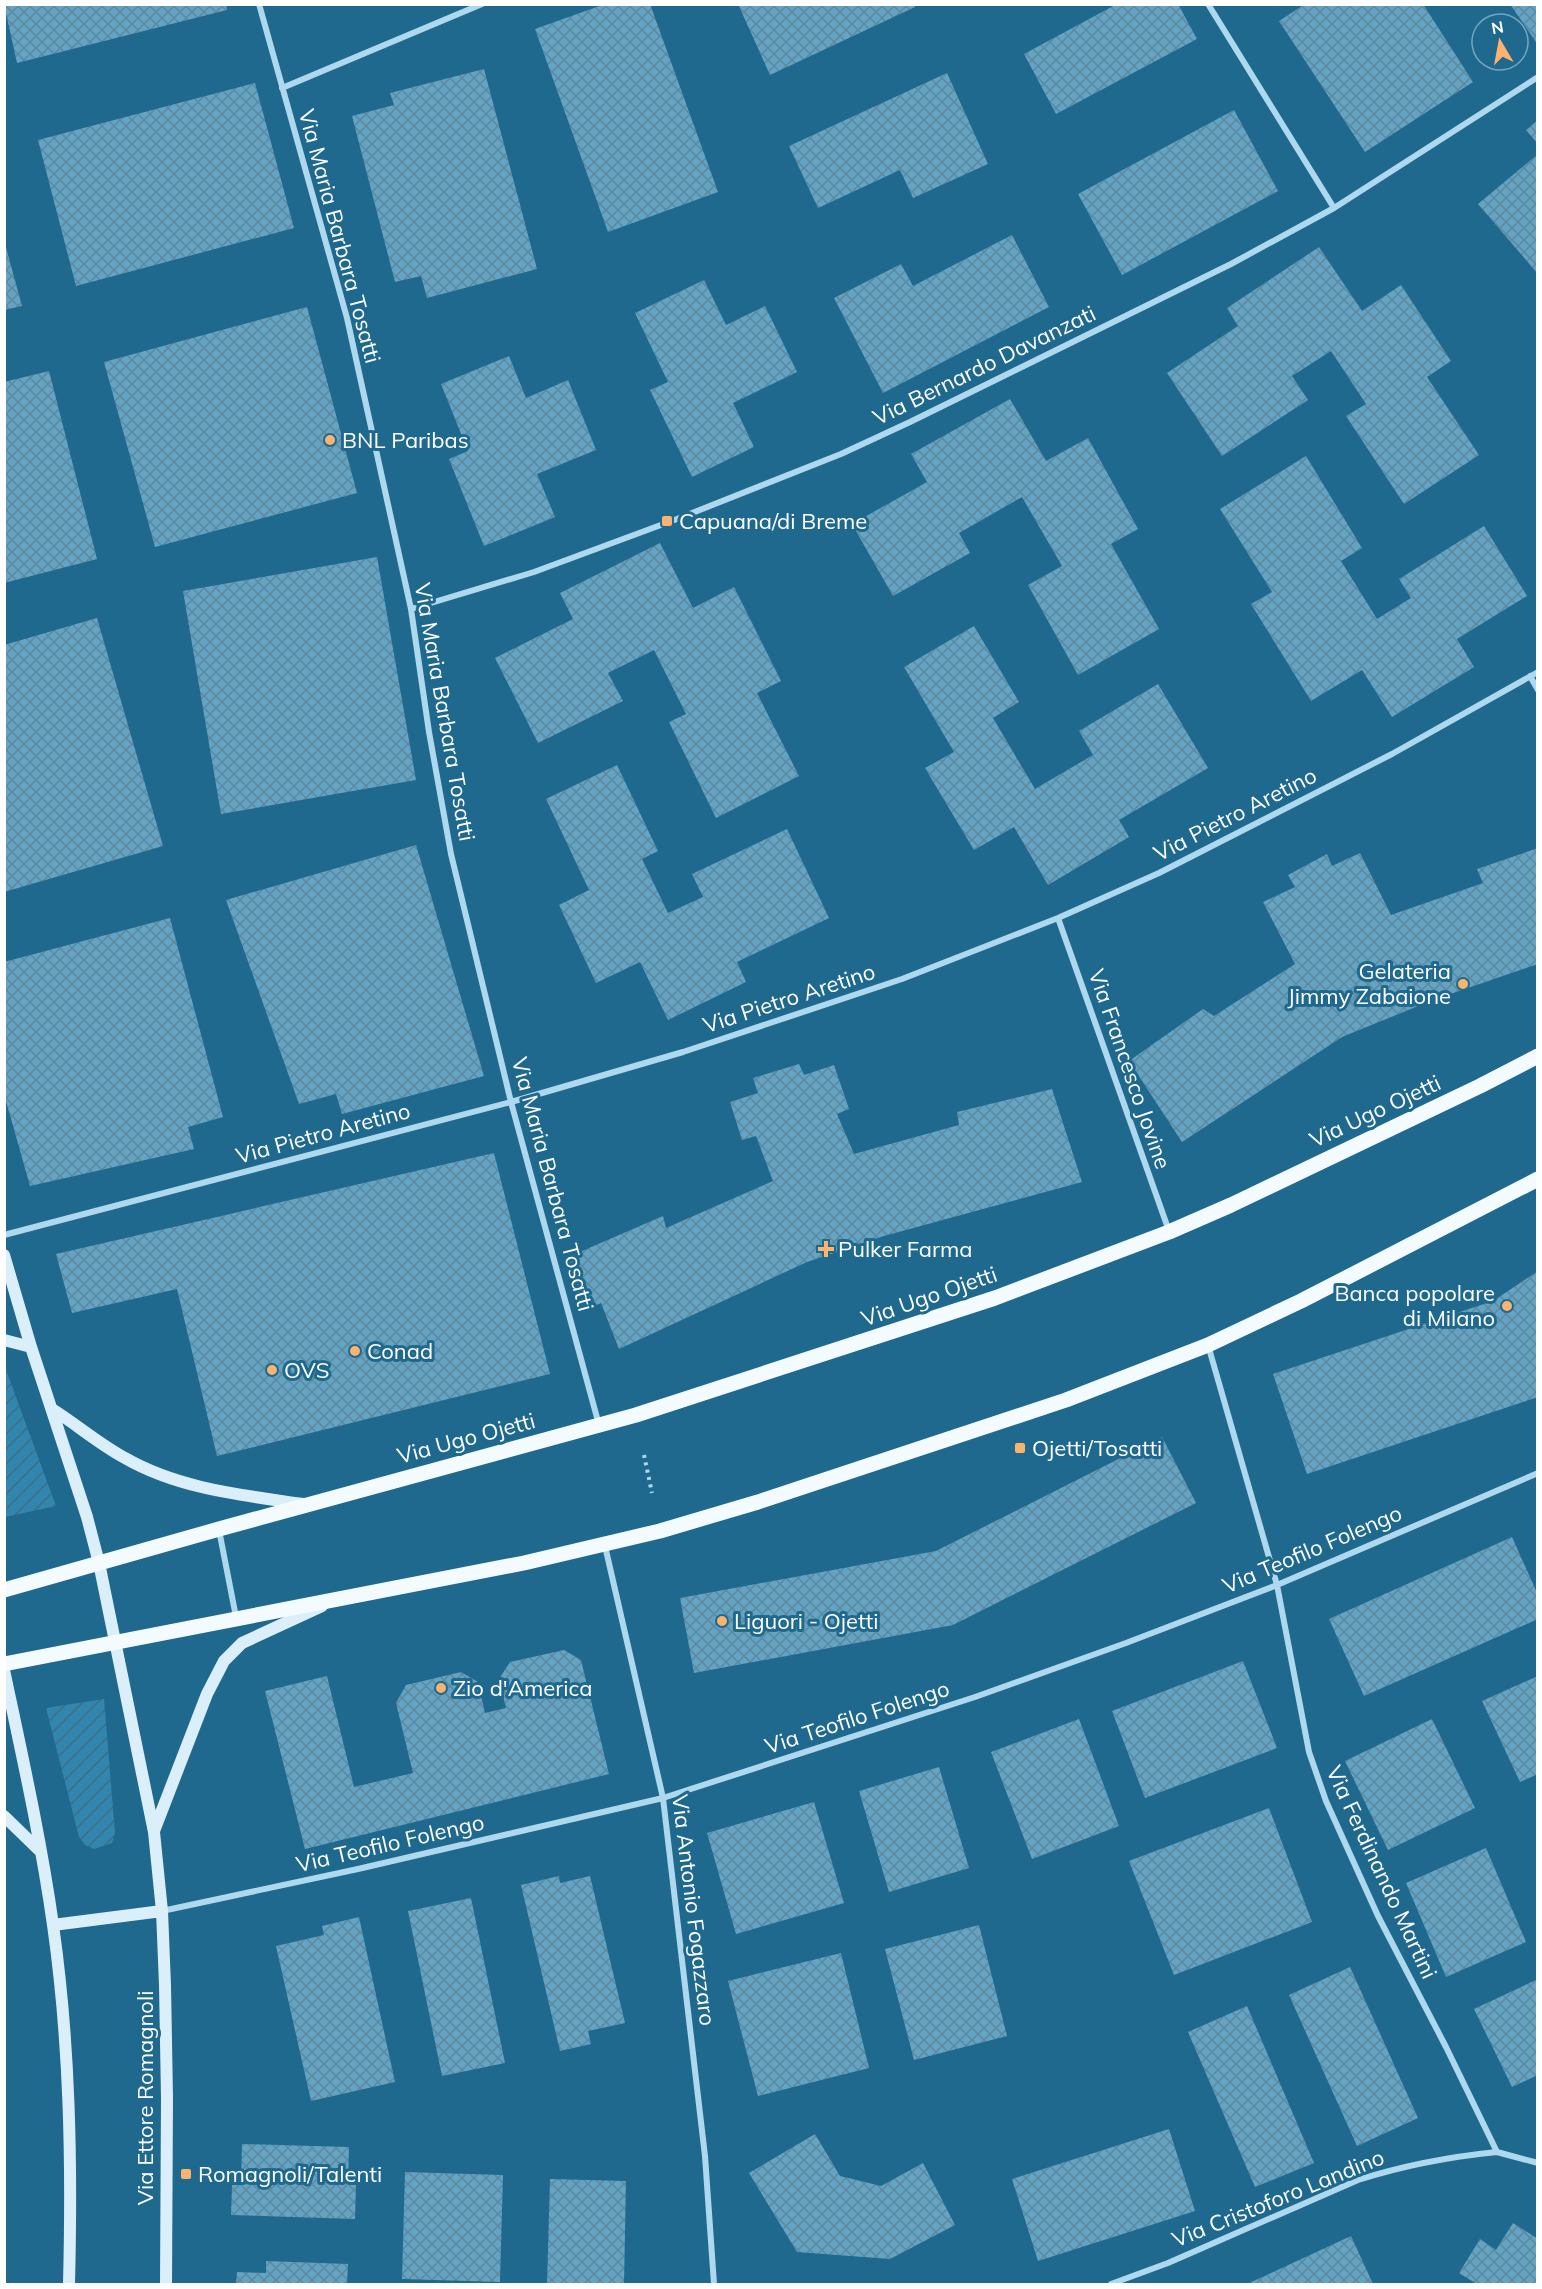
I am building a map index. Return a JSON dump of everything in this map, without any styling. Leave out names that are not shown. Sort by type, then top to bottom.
[{"type":"main road","name":"Via Ugo Ojetti","points":[[4,1590],[600,1425],[732,1385],[995,1298],[1169,1232],[1231,1205],[1538,1056]]},
{"type":"main road","points":[[4,1664],[329,1602],[605,1545],[758,1502],[1066,1400],[1208,1345],[1301,1301],[1538,1179]]},
{"type":"street","name":"Via Maria Barbara Tosatti","points":[[259,4],[346,318],[411,609],[429,732],[451,854],[511,1102],[600,1425]]},
{"type":"street","points":[[282,88],[482,4]]},
{"type":"street","points":[[1208,4],[1334,208]]},
{"type":"street","name":"Via Bernardo Davanzati","points":[[411,609],[579,556],[841,454],[921,417],[1231,264],[1334,208],[1538,77]]},
{"type":"street","name":"Via Pietro Aretino","points":[[4,1235],[511,1102],[683,1052],[920,972],[1058,918],[1159,873],[1307,799],[1431,733],[1538,672]]},
{"type":"street","points":[[1530,676],[1538,690]]},
{"type":"street","name":"Via Francesco Jovine","points":[[1058,918],[1169,1232]]},
{"type":"street","name":"Via Ettore Romagnoli","points":[[4,1255],[99,1563],[154,1832],[162,1911],[167,2098],[166,2284]]},
{"type":"street","points":[[4,1340],[32,1347]]},
{"type":"street","name":"Via Ferdinando Martini","points":[[1208,1345],[1277,1585],[1308,1752],[1326,1801],[1378,1916],[1497,2152]]},
{"type":"street","points":[[52,1408],[123,1458],[161,1476],[208,1489],[307,1505]]},
{"type":"street","name":"Via Teofilo Folengo","points":[[162,1911],[663,1798],[975,1697],[1126,1643],[1277,1585],[1537,1476]]},
{"type":"street","points":[[219,1529],[237,1619]]},
{"type":"street","name":"Via Antonio Fogazzaro","points":[[605,1545],[663,1798],[705,2156],[714,2284]]},
{"type":"street","points":[[154,1832],[207,1694],[224,1661],[242,1643],[329,1602]]},
{"type":"street","points":[[4,1670],[53,1925],[66,2046],[70,2112],[69,2284]]},
{"type":"street","points":[[4,1816],[40,1851]]},
{"type":"street","points":[[53,1925],[162,1911]]},
{"type":"street","points":[[1497,2152],[1538,2163]]},
{"type":"street","name":"Via Cristoforo Landino","points":[[1111,2284],[1158,2267],[1358,2180],[1388,2170],[1444,2158],[1497,2152]]},
{"type":"path","points":[[645,1455],[652,1493]]},
{"type":"shaded area","points":[[5,1367],[56,1506],[4,1517]]},
{"type":"shaded area","points":[[104,1699],[115,1833],[112,1843],[94,1849],[85,1845],[79,1837],[46,1708]]},
{"type":"building","points":[[4,4],[226,4],[227,10],[17,63]]},
{"type":"building","points":[[605,4],[650,4],[718,192],[608,232],[535,29]]},
{"type":"building","points":[[738,4],[914,4],[915,7],[770,75]]},
{"type":"building","points":[[1117,4],[1178,4],[1197,39],[1056,114],[1024,54]]},
{"type":"building","points":[[1305,4],[1423,4],[1473,82],[1365,152],[1279,21]]},
{"type":"building","points":[[1510,4],[1538,4],[1538,45],[1530,33],[1530,12],[1515,12]]},
{"type":"building","points":[[484,69],[537,269],[427,298],[421,276],[395,282],[352,116],[394,105],[390,93]]},
{"type":"building","points":[[947,73],[988,164],[913,198],[900,170],[818,208],[789,146]]},
{"type":"building","points":[[255,83],[294,228],[76,286],[38,140]]},
{"type":"building","points":[[1234,110],[1278,191],[1122,275],[1078,194]]},
{"type":"building","points":[[1538,120],[1538,144],[1526,130]]},
{"type":"building","points":[[1538,154],[1538,274],[1478,204]]},
{"type":"building","points":[[1012,235],[1049,307],[883,393],[834,298],[901,264],[913,286]]},
{"type":"building","points":[[4,240],[22,306],[4,310]]},
{"type":"building","points":[[1319,247],[1362,311],[1401,285],[1451,361],[1427,377],[1479,455],[1404,504],[1346,416],[1366,404],[1331,351],[1292,376],[1308,400],[1222,456],[1167,373],[1238,326],[1227,308]]},
{"type":"building","points":[[704,280],[726,325],[765,306],[797,372],[733,403],[754,447],[692,477],[650,390],[668,382],[635,313]]},
{"type":"building","points":[[307,307],[357,493],[155,547],[104,362]]},
{"type":"building","points":[[509,356],[526,398],[568,380],[596,450],[537,474],[555,517],[484,546],[449,459],[468,451],[441,384]]},
{"type":"building","points":[[49,371],[97,559],[4,583],[4,382]]},
{"type":"building","points":[[1010,399],[1046,461],[1088,438],[1138,529],[1111,544],[1159,629],[1078,675],[1028,585],[1062,566],[1022,497],[959,533],[970,553],[893,596],[852,524],[927,482],[911,454]]},
{"type":"building","points":[[1306,456],[1362,548],[1341,561],[1377,619],[1411,598],[1399,579],[1484,526],[1527,596],[1457,639],[1474,667],[1392,717],[1362,670],[1311,701],[1251,604],[1272,592],[1220,509]]},
{"type":"building","points":[[660,543],[693,608],[734,587],[781,681],[757,693],[799,776],[716,818],[669,722],[686,714],[654,650],[608,673],[623,701],[538,743],[495,658],[573,619],[560,593]]},
{"type":"building","points":[[377,557],[416,780],[221,814],[183,591]]},
{"type":"building","points":[[97,618],[163,846],[4,892],[4,645]]},
{"type":"building","points":[[974,626],[1019,702],[993,718],[1035,789],[1093,755],[1079,731],[1158,684],[1208,768],[1119,820],[1129,837],[1048,885],[1014,827],[974,850],[925,768],[954,752],[904,667]]},
{"type":"building","points":[[617,765],[658,851],[642,859],[668,913],[703,897],[692,874],[787,829],[829,918],[737,962],[746,982],[668,1020],[640,962],[596,983],[559,905],[589,890],[546,799]]},
{"type":"building","points":[[416,845],[484,1076],[342,1114],[336,1094],[299,1104],[226,900]]},
{"type":"building","points":[[1538,848],[1538,964],[1433,1000],[1342,1037],[1182,1142],[1129,1061],[1203,1009],[1214,1016],[1295,964],[1263,902],[1295,887],[1288,875],[1327,854],[1332,866],[1360,853],[1391,915],[1483,883],[1477,869]]},
{"type":"building","points":[[170,918],[223,1117],[188,1127],[194,1149],[30,1186],[4,1094],[4,962]]},
{"type":"building","points":[[799,1064],[804,1075],[834,1065],[849,1109],[837,1114],[854,1154],[959,1125],[957,1112],[1052,1089],[1082,1182],[884,1236],[807,1262],[619,1349],[601,1303],[587,1309],[566,1258],[663,1216],[666,1228],[773,1181],[756,1136],[742,1140],[730,1102],[758,1093],[753,1078]]},
{"type":"building","points":[[494,1153],[550,1374],[217,1456],[177,1289],[72,1313],[56,1254]]},
{"type":"building","points":[[1538,1271],[1538,1397],[1307,1474],[1273,1374],[1493,1301]]},
{"type":"building","points":[[1162,1437],[1196,1503],[953,1625],[694,1673],[680,1598],[936,1551]]},
{"type":"building","points":[[1512,1537],[1538,1595],[1538,1619],[1364,1696],[1329,1619]]},
{"type":"building","points":[[564,1650],[581,1660],[609,1774],[305,1849],[265,1691],[327,1676],[354,1787],[413,1773],[396,1703],[406,1685],[461,1672],[478,1682],[485,1713],[506,1708],[499,1679],[510,1662]]},
{"type":"building","points":[[1243,1661],[1277,1748],[1145,1798],[1112,1711]]},
{"type":"building","points":[[1538,1676],[1538,1774],[1520,1782],[1482,1701]]},
{"type":"building","points":[[1079,1719],[1119,1826],[1032,1859],[991,1752]]},
{"type":"building","points":[[1432,1719],[1475,1808],[1388,1850],[1345,1761]]},
{"type":"building","points":[[939,1767],[969,1868],[889,1892],[859,1791]]},
{"type":"building","points":[[814,1802],[844,1903],[736,1934],[707,1833]]},
{"type":"building","points":[[1269,1808],[1312,1922],[1174,1975],[1129,1861]]},
{"type":"building","points":[[1486,1848],[1526,1942],[1446,1977],[1406,1883]]},
{"type":"building","points":[[559,1876],[560,1883],[590,1876],[625,2023],[588,2031],[591,2044],[560,2051],[521,1885]]},
{"type":"building","points":[[471,1898],[505,2063],[442,2076],[408,1911]]},
{"type":"building","points":[[359,1917],[395,2082],[311,2101],[276,1946],[324,1935],[322,1926]]},
{"type":"building","points":[[979,1925],[1007,2036],[914,2060],[885,1949]]},
{"type":"building","points":[[841,1953],[869,2068],[758,2096],[728,1981]]},
{"type":"building","points":[[1350,1967],[1418,2118],[1357,2146],[1289,1995]]},
{"type":"building","points":[[1538,1979],[1538,2075],[1512,2087],[1474,2009]]},
{"type":"building","points":[[1247,2006],[1314,2163],[1255,2187],[1188,2032]]},
{"type":"building","points":[[1169,2129],[1195,2211],[1038,2261],[1012,2179]]},
{"type":"building","points":[[815,2134],[840,2176],[881,2186],[923,2163],[955,2225],[890,2259],[797,2252],[749,2173]]},
{"type":"building","points":[[242,2144],[349,2147],[348,2184],[356,2185],[355,2219],[231,2215],[232,2185],[241,2185]]},
{"type":"building","points":[[405,2172],[503,2175],[500,2282],[402,2279]]},
{"type":"building","points":[[550,2179],[626,2181],[624,2284],[547,2284]]},
{"type":"building","points":[[1513,2223],[1538,2239],[1538,2284],[1477,2284],[1459,2273],[1480,2239],[1496,2250]]},
{"type":"building","points":[[1351,2236],[1373,2284],[1247,2284]]},
{"type":"building","points":[[266,2261],[348,2264],[347,2284],[236,2284],[237,2272],[266,2273]]},
{"type":"place","name":"BNL Paribas","points":[[330,440]]},
{"type":"place","name":"Capuana/di Breme","points":[[667,521]]},
{"type":"place","name":"Gelateria Jimmy Zabaione","points":[[1463,984]]},
{"type":"place","name":"Pulker Farma","points":[[826,1249]]},
{"type":"place","name":"Banca popolare di Milano","points":[[1507,1306]]},
{"type":"place","name":"Conad","points":[[355,1351]]},
{"type":"place","name":"OVS","points":[[272,1370]]},
{"type":"place","name":"Ojetti/Tosatti","points":[[1020,1448]]},
{"type":"place","name":"Liguori - Ojetti","points":[[722,1621]]},
{"type":"place","name":"Zio d'America","points":[[441,1688]]},
{"type":"place","name":"Romagnoli/Talenti","points":[[186,2174]]}]
